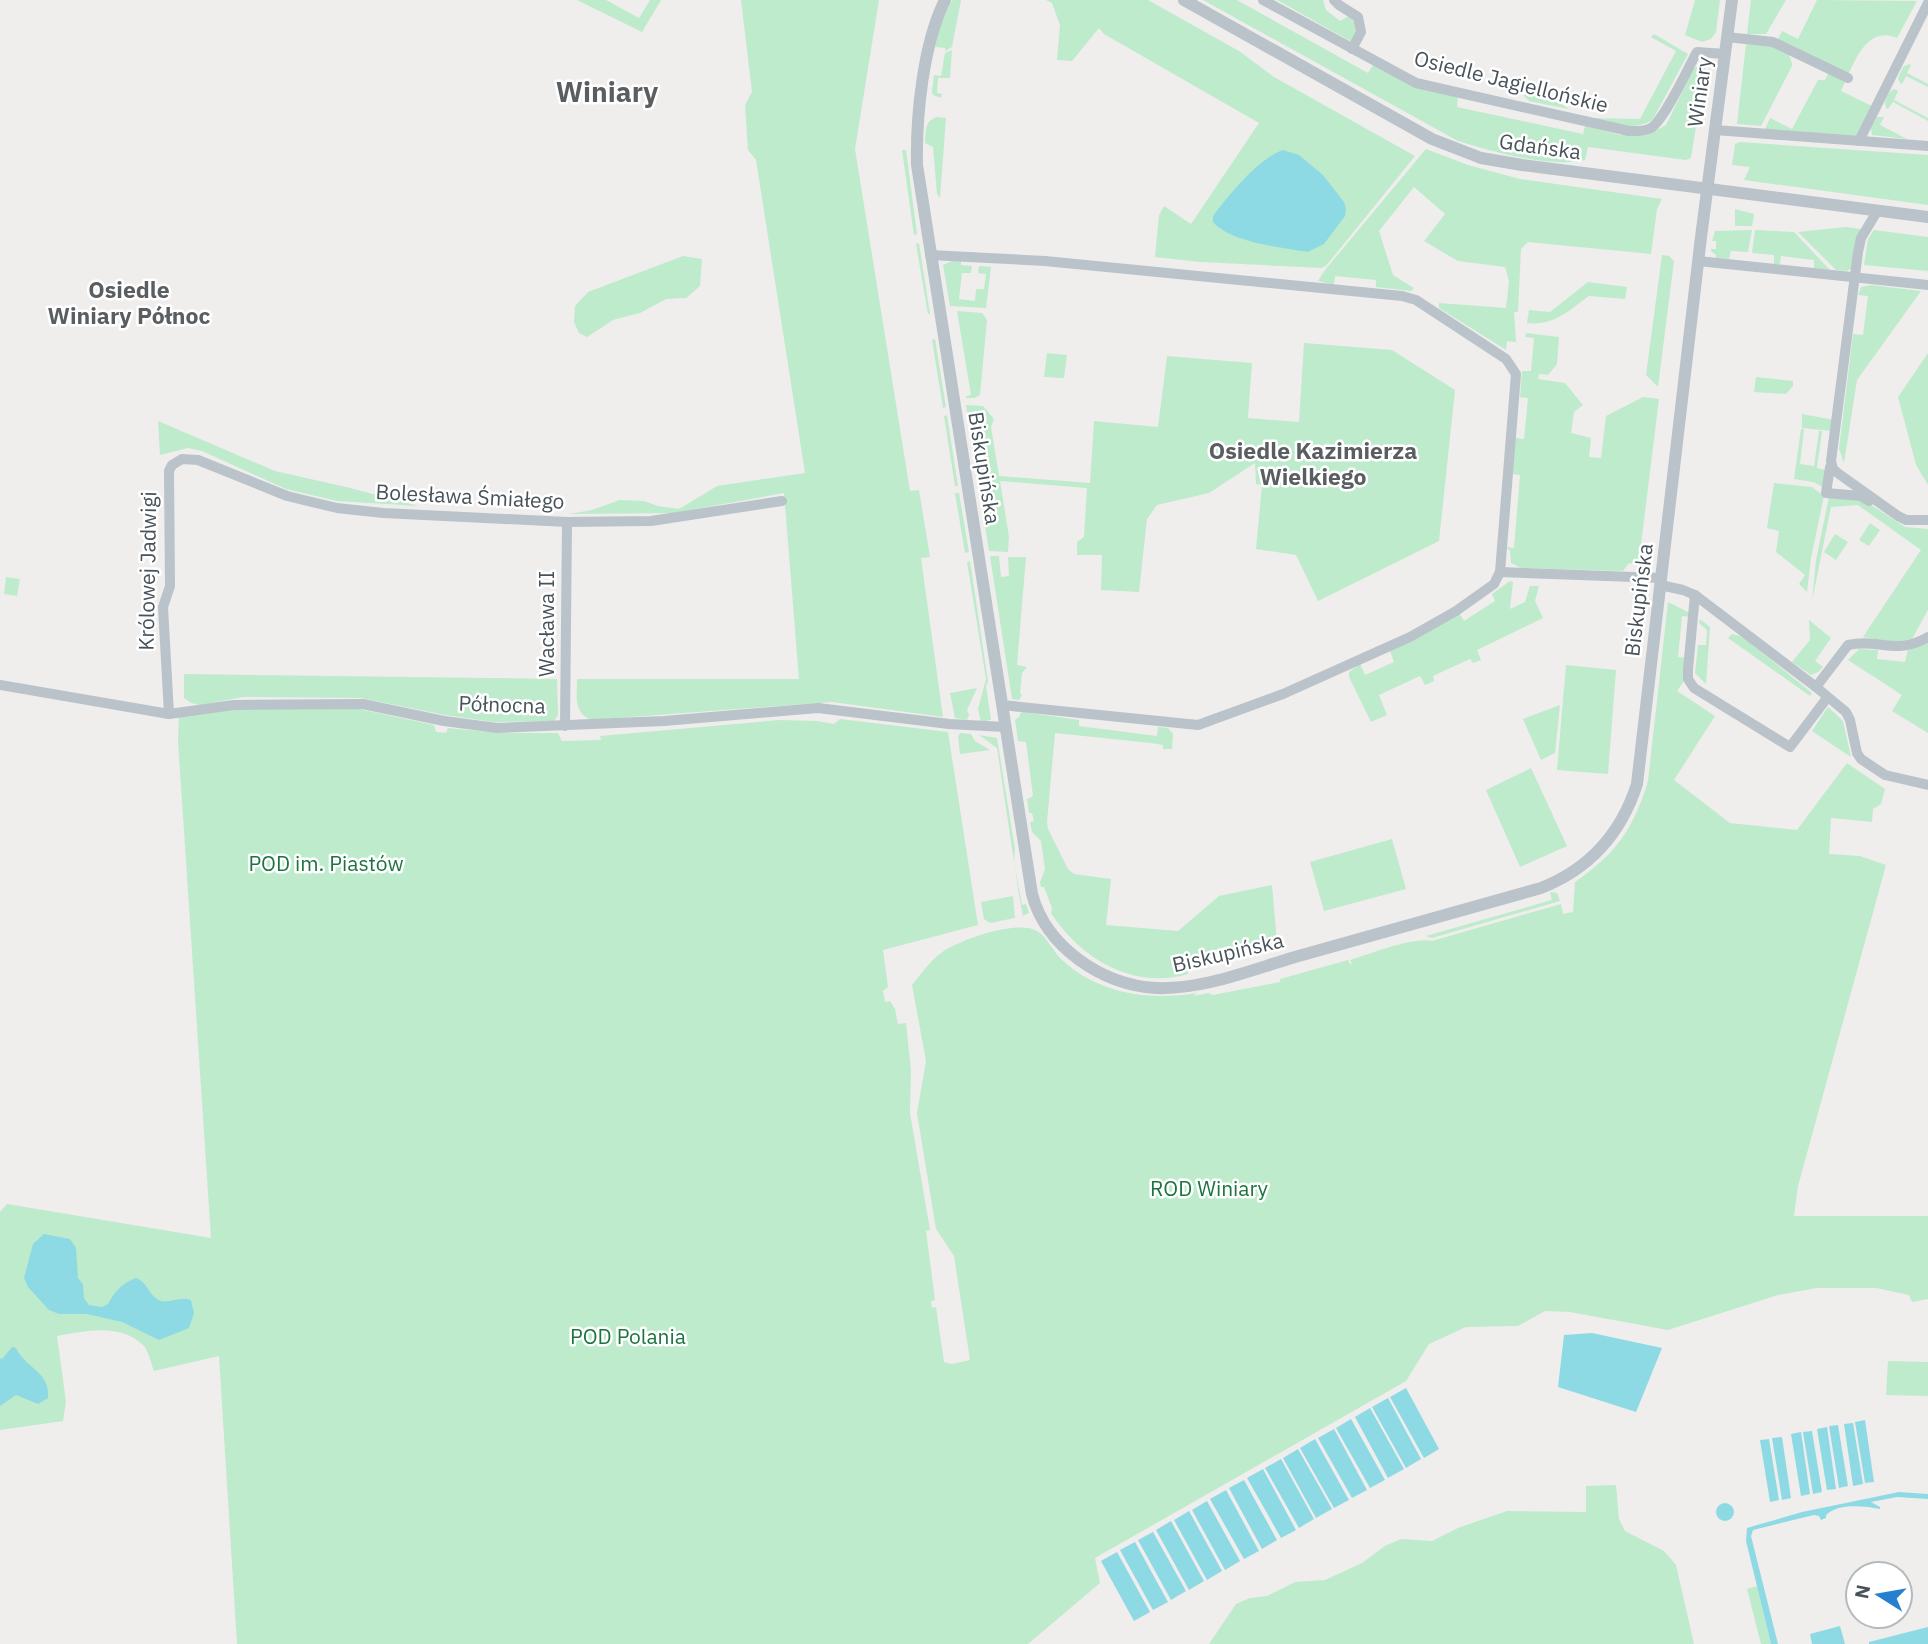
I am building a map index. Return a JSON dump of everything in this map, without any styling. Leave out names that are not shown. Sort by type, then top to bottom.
[{"type":"street","name":"Biskupińska","points":[[945,0],[934,25],[929,49],[916,146],[919,183],[1029,879],[1034,900],[1044,922],[1065,947],[1084,963],[1111,978],[1152,987],[1190,985],[1541,888],[1560,881],[1593,857],[1609,840],[1631,803],[1637,785],[1707,189]]},
{"type":"street","name":"Gdańska","points":[[1184,0],[1419,132],[1481,158],[1928,217]]},
{"type":"street","name":"Osiedle Jagiellońskie","points":[[1263,0],[1419,83],[1640,131],[1652,127],[1662,116],[1697,52],[1725,54]]},
{"type":"street","points":[[1334,0],[1358,16],[1361,32],[1352,49]]},
{"type":"street","name":"Winiary","points":[[1707,189],[1732,0]]},
{"type":"street","points":[[1859,141],[1928,3]]},
{"type":"street","points":[[1727,37],[1773,42],[1848,78]]},
{"type":"street","points":[[1715,130],[1928,146]]},
{"type":"street","points":[[1878,210],[1861,238],[1832,466],[1826,493],[1861,496],[1904,524],[1928,526]]},
{"type":"street","points":[[930,255],[1045,261],[1402,296],[1416,300],[1506,359],[1516,374],[1500,572],[1494,584],[1456,611],[1410,637],[1283,694],[1198,725],[1002,705]]},
{"type":"street","points":[[1698,261],[1928,285]]},
{"type":"street","name":"Bolesława Śmiałego","points":[[169,471],[177,461],[191,459],[288,496],[337,508],[383,513],[567,522],[651,521],[782,501]]},
{"type":"street","points":[[1832,466],[1839,474],[1898,516],[1906,520],[1928,520]]},
{"type":"street","name":"Królowej Jadwigi","points":[[169,471],[170,586],[163,607],[169,713]]},
{"type":"street","name":"Wacława II","points":[[565,726],[567,522]]},
{"type":"street","points":[[1500,572],[1661,582],[1695,595],[1846,712],[1861,759],[1885,775],[1928,785]]},
{"type":"street","points":[[1695,595],[1688,669],[1688,679],[1694,688],[1790,747],[1827,698]]},
{"type":"street","points":[[1816,687],[1848,645],[1862,643],[1901,648],[1928,637]]},
{"type":"street","name":"Północna","points":[[0,685],[169,713],[234,705],[363,704],[464,725],[497,728],[664,722],[818,708],[949,724],[1005,727]]},
{"type":"green space","points":[[577,0],[606,0],[639,18],[650,0],[661,0],[642,32]]},
{"type":"green space","points":[[741,0],[879,0],[855,149],[910,491],[919,490],[930,557],[921,558],[943,717],[832,702],[591,720],[581,713],[579,708],[577,679],[799,679],[784,493],[674,513],[569,514],[592,510],[620,500],[644,501],[679,509],[717,486],[805,473],[756,160],[748,150],[745,105],[752,92]]},
{"type":"green space","points":[[952,0],[961,0],[952,47],[945,51],[945,48],[935,47],[940,26]]},
{"type":"green space","points":[[1046,0],[1148,0],[1239,51],[1274,77],[1415,156],[1326,266],[1321,268],[1155,257],[1159,215],[1164,206],[1191,224],[1259,123],[1104,34],[1099,28],[1072,61],[1057,60],[1060,25],[1052,3]]},
{"type":"green space","points":[[1203,0],[1237,0],[1368,73],[1373,65],[1458,97],[1457,107],[1583,134],[1585,126],[1620,135],[1648,135],[1666,125],[1694,68],[1706,63],[1691,158],[1686,160],[1588,147],[1585,160],[1555,162],[1521,158],[1458,141]]},
{"type":"green space","points":[[1277,0],[1323,0],[1326,10],[1340,21],[1349,16],[1354,21],[1356,29],[1352,42]]},
{"type":"green space","points":[[1695,0],[1720,0],[1716,32],[1711,39],[1702,42],[1685,35]]},
{"type":"green space","points":[[1751,0],[1786,0],[1766,34],[1747,34]]},
{"type":"green space","points":[[1817,0],[1917,1],[1897,38],[1886,35],[1876,37],[1861,51],[1841,91],[1876,108],[1859,141],[1763,134],[1770,118],[1792,129],[1818,80],[1825,80],[1830,70],[1776,43],[1782,31],[1798,39]]},
{"type":"green space","points":[[1654,34],[1688,54],[1653,119],[1630,126],[1588,118],[1640,119],[1676,51],[1651,37]]},
{"type":"green space","points":[[1746,44],[1775,47],[1787,53],[1791,59],[1792,66],[1761,126],[1737,124]]},
{"type":"green space","points":[[952,50],[950,78],[938,78],[937,93],[942,94],[941,98],[932,92],[934,75],[941,76],[945,53]]},
{"type":"green space","points":[[1911,65],[1907,73],[1928,84],[1928,87],[1906,76],[1902,84],[1900,83],[1898,78],[1903,67]]},
{"type":"green space","points":[[1528,83],[1569,109],[1529,101],[1524,96]]},
{"type":"green space","points":[[1894,89],[1898,91],[1894,100],[1928,118],[1928,121],[1893,102],[1886,108],[1887,97]]},
{"type":"green space","points":[[937,117],[946,118],[940,198],[937,194],[933,147],[925,143],[928,124]]},
{"type":"green space","points":[[1877,117],[1884,117],[1880,125],[1907,139],[1872,135],[1871,128]]},
{"type":"green space","points":[[1740,142],[1928,155],[1928,205],[1744,180],[1750,167],[1732,165],[1735,144]]},
{"type":"green space","points":[[1426,149],[1468,165],[1520,179],[1662,199],[1657,209],[1651,254],[1528,242],[1521,249],[1518,312],[1514,312],[1516,342],[1507,341],[1506,350],[1439,308],[1439,303],[1506,308],[1509,281],[1505,267],[1458,261],[1424,241],[1445,214],[1414,187],[1379,231],[1393,275],[1414,288],[1411,291],[1376,287],[1376,280],[1335,276],[1334,285],[1318,281]]},
{"type":"green space","points":[[902,150],[906,150],[917,234],[914,235]]},
{"type":"green space","points":[[1735,209],[1754,214],[1752,226],[1735,226]]},
{"type":"green space","points":[[1846,227],[1861,229],[1852,268],[1847,271],[1836,270],[1798,232]]},
{"type":"green space","points":[[1752,230],[1748,252],[1731,251],[1729,259],[1716,258],[1711,251],[1716,249],[1716,241],[1712,241],[1715,231]]},
{"type":"green space","points":[[1755,230],[1794,232],[1830,270],[1814,268],[1814,260],[1781,256],[1780,264],[1774,264],[1774,255],[1752,253]]},
{"type":"green space","points":[[1874,230],[1928,237],[1928,271],[1864,265],[1868,239]]},
{"type":"green space","points":[[919,243],[930,314],[916,244]]},
{"type":"green space","points":[[1662,255],[1669,256],[1674,261],[1658,387],[1646,375]]},
{"type":"green space","points":[[683,256],[702,259],[700,286],[686,298],[666,299],[640,313],[613,320],[587,337],[579,333],[574,322],[575,306],[588,292]]},
{"type":"green space","points":[[961,261],[961,265],[972,266],[971,273],[962,273],[959,299],[975,301],[976,289],[984,289],[986,274],[978,273],[979,266],[991,267],[986,308],[950,306],[943,265]]},
{"type":"green space","points":[[1588,282],[1627,287],[1625,299],[1589,296],[1553,320],[1527,323],[1529,310],[1550,312]]},
{"type":"green space","points":[[1871,285],[1921,291],[1857,380],[1844,463],[1839,449],[1853,334],[1863,335],[1868,296],[1858,295],[1861,287]]},
{"type":"green space","points":[[957,311],[982,313],[987,320],[980,395],[975,398],[966,398],[971,395]]},
{"type":"green space","points":[[1526,333],[1559,337],[1557,364],[1548,375],[1539,374],[1538,379],[1565,383],[1583,405],[1574,412],[1571,433],[1591,438],[1589,457],[1601,458],[1606,416],[1643,397],[1659,399],[1639,561],[1628,564],[1623,571],[1521,568],[1511,563],[1510,551],[1506,547],[1514,548],[1520,475],[1512,474],[1515,438],[1524,439],[1528,398],[1520,397],[1522,371],[1531,371],[1534,338],[1525,337]]},
{"type":"green space","points":[[935,339],[946,407],[943,408],[932,340]]},
{"type":"green space","points":[[1304,343],[1392,350],[1455,390],[1439,541],[1318,601],[1296,555],[1256,549],[1262,485],[1256,484],[1255,463],[1209,493],[1157,505],[1147,519],[1139,592],[1101,590],[1102,555],[1077,555],[1077,542],[1084,537],[1087,488],[1000,481],[1009,537],[1008,552],[989,551],[966,405],[983,406],[994,419],[991,427],[999,476],[1090,483],[1094,421],[1158,427],[1167,356],[1252,363],[1248,418],[1299,422]]},
{"type":"green space","points":[[1047,353],[1067,355],[1064,378],[1044,377]]},
{"type":"green space","points":[[1928,353],[1928,485],[1916,465],[1898,397]]},
{"type":"green space","points":[[1756,377],[1793,381],[1793,386],[1786,394],[1754,392]]},
{"type":"green space","points":[[1802,414],[1834,420],[1832,431],[1802,428]]},
{"type":"green space","points":[[947,415],[958,486],[955,486],[944,416]]},
{"type":"green space","points":[[158,421],[275,471],[419,506],[337,501],[286,489],[202,451],[188,448],[160,455]]},
{"type":"green space","points":[[1801,429],[1804,429],[1800,464],[1814,466],[1819,431],[1822,431],[1817,468],[1826,470],[1823,487],[1813,482],[1794,479]]},
{"type":"green space","points":[[1774,483],[1812,487],[1824,496],[1807,592],[1799,584],[1805,575],[1776,552],[1779,531],[1767,528]]},
{"type":"green space","points":[[955,493],[959,493],[969,552],[965,553]]},
{"type":"green space","points":[[1829,497],[1862,499],[1905,527],[1928,529],[1928,610],[1912,639],[1895,642],[1863,637],[1921,550],[1858,505],[1831,507],[1812,601],[1816,560]]},
{"type":"green space","points":[[1870,523],[1880,530],[1869,546],[1859,540]]},
{"type":"green space","points":[[1835,534],[1848,542],[1836,560],[1824,552]]},
{"type":"green space","points":[[990,556],[999,556],[1001,577],[1009,576],[1008,557],[1026,557],[1017,665],[1027,667],[1022,673],[1022,695],[1019,700],[1012,699]]},
{"type":"green space","points":[[970,561],[988,681],[986,686],[991,720],[988,720],[988,723],[981,722],[978,709],[986,679],[967,562]]},
{"type":"green space","points":[[6,577],[20,579],[17,596],[4,594]]},
{"type":"green space","points":[[1510,581],[1513,582],[1510,609],[1525,602],[1530,586],[1539,586],[1535,601],[1543,618],[1477,650],[1481,660],[1473,663],[1470,659],[1433,676],[1434,681],[1425,685],[1420,676],[1379,695],[1387,715],[1371,722],[1349,672],[1360,664],[1365,675],[1394,662],[1389,648],[1460,614],[1464,621],[1495,601],[1492,594]]},
{"type":"green space","points":[[1668,602],[1690,613],[1690,617],[1682,616],[1678,657],[1686,658],[1684,681],[1677,691],[1715,716],[1674,780],[1730,823],[1797,830],[1847,763],[1885,789],[1881,804],[1873,809],[1872,822],[1831,818],[1829,854],[1860,856],[1886,865],[1798,1186],[1794,1216],[1928,1216],[1928,1299],[1912,1302],[1909,1295],[1876,1288],[1817,1288],[1778,1295],[1668,1330],[1570,1312],[1545,1311],[1518,1326],[1466,1327],[1429,1344],[1406,1381],[1095,1558],[1100,1583],[1028,1644],[237,1644],[219,1356],[154,1371],[143,1345],[124,1334],[102,1330],[57,1336],[66,1402],[63,1421],[0,1430],[0,1212],[7,1204],[211,1238],[178,741],[179,717],[241,709],[359,709],[434,725],[436,732],[446,733],[448,728],[500,733],[558,733],[562,741],[601,740],[600,736],[780,720],[834,724],[840,719],[948,732],[978,925],[883,950],[888,987],[883,991],[885,1002],[890,1001],[895,1009],[898,1024],[906,1023],[911,1070],[910,1113],[930,1230],[926,1231],[935,1300],[931,1301],[932,1308],[936,1307],[944,1362],[952,1364],[970,1360],[954,1256],[936,1229],[917,1113],[926,1061],[912,985],[929,964],[949,948],[974,937],[1003,929],[1028,928],[1041,934],[1061,959],[1075,971],[1108,987],[1143,995],[1213,995],[1280,982],[1280,979],[1348,960],[1350,964],[1350,960],[1392,946],[1415,941],[1432,941],[1561,904],[1563,914],[1573,912],[1575,882],[1602,861],[1622,839],[1643,798],[1648,781]]},
{"type":"green space","points":[[1700,619],[1710,627],[1706,684],[1695,673],[1698,645],[1706,645],[1707,630],[1699,623]]},
{"type":"green space","points":[[1809,620],[1831,638],[1815,661],[1823,667],[1811,675],[1792,662],[1810,640]]},
{"type":"green space","points":[[1732,634],[1743,637],[1812,693],[1810,696],[1728,638]]},
{"type":"green space","points":[[1928,640],[1928,733],[1892,711],[1902,695],[1848,660],[1859,649],[1878,650],[1877,659],[1905,662],[1908,649]]},
{"type":"green space","points":[[1566,665],[1616,670],[1608,774],[1557,770]]},
{"type":"green space","points":[[184,674],[557,679],[558,715],[554,721],[494,722],[361,698],[243,697],[201,705],[184,698]]},
{"type":"green space","points":[[977,688],[967,710],[967,720],[955,718],[950,693]]},
{"type":"green space","points":[[1560,705],[1555,753],[1541,760],[1523,719]]},
{"type":"green space","points":[[1828,707],[1843,721],[1851,757],[1812,731]]},
{"type":"green space","points":[[1023,712],[1079,720],[1079,726],[1157,736],[1158,727],[1168,728],[1173,734],[1172,749],[1163,749],[1163,745],[1151,743],[1055,733],[1048,829],[1068,869],[1074,874],[1111,879],[1106,925],[1178,931],[1219,896],[1272,885],[1277,942],[1243,950],[1231,958],[1189,970],[1188,974],[1168,978],[1128,974],[1093,957],[1077,944],[1051,913],[1052,908],[1044,887],[1041,887],[1045,869],[1041,841],[1032,832],[1030,822],[1034,821],[1032,813],[1029,813],[1027,799],[1033,796],[1026,742],[1018,741],[1015,720]]},
{"type":"green space","points":[[960,733],[971,734],[975,741],[990,750],[960,754]]},
{"type":"green space","points":[[979,735],[997,738],[1015,849],[1014,862],[997,748]]},
{"type":"green space","points":[[1531,768],[1567,846],[1520,867],[1486,790]]},
{"type":"green space","points":[[1392,839],[1406,889],[1324,911],[1310,862]]},
{"type":"green space","points":[[1014,864],[1022,905],[1026,904],[1029,913],[1023,916],[1019,895]]},
{"type":"green space","points":[[1550,892],[1557,893],[1560,901],[1432,938],[1426,936],[1552,900]]},
{"type":"green space","points":[[1013,896],[1015,918],[990,923],[984,919],[981,902]]},
{"type":"green space","points":[[1888,1361],[1928,1362],[1928,1396],[1886,1395]]},
{"type":"green space","points":[[1616,1485],[1619,1519],[1625,1531],[1664,1551],[1676,1565],[1694,1644],[1209,1644],[1236,1604],[1250,1598],[1267,1596],[1295,1582],[1325,1580],[1362,1563],[1385,1546],[1401,1539],[1432,1541],[1458,1528],[1507,1511],[1586,1512],[1586,1486]]},
{"type":"green space","points":[[1757,1586],[1771,1644],[1761,1644],[1747,1589]]},
{"type":"water","points":[[1283,150],[1299,155],[1323,175],[1344,202],[1346,209],[1345,216],[1324,244],[1308,252],[1244,239],[1221,229],[1213,222],[1213,216],[1245,178],[1264,161]]},
{"type":"water","points":[[44,1234],[70,1239],[76,1248],[78,1278],[83,1284],[84,1298],[89,1305],[102,1307],[108,1304],[119,1288],[136,1278],[161,1301],[191,1300],[194,1313],[189,1328],[159,1340],[122,1322],[87,1314],[59,1314],[49,1310],[28,1287],[24,1278],[33,1244]]},
{"type":"water","points":[[1592,1333],[1662,1348],[1636,1412],[1558,1387],[1564,1335]]},
{"type":"water","points":[[12,1347],[16,1348],[46,1382],[48,1398],[38,1404],[16,1395],[0,1406],[0,1358]]},
{"type":"water","points":[[1406,1388],[1439,1449],[1424,1458],[1390,1397]]},
{"type":"water","points":[[1388,1398],[1421,1459],[1406,1468],[1372,1407]]},
{"type":"water","points":[[1370,1408],[1404,1469],[1388,1478],[1355,1417]]},
{"type":"water","points":[[1351,1419],[1385,1480],[1370,1488],[1336,1428]]},
{"type":"water","points":[[1865,1420],[1874,1482],[1865,1483],[1855,1422]]},
{"type":"water","points":[[1853,1423],[1863,1484],[1853,1486],[1844,1424]]},
{"type":"water","points":[[1838,1425],[1848,1486],[1839,1488],[1829,1426]]},
{"type":"water","points":[[1827,1427],[1836,1489],[1827,1490],[1817,1429]]},
{"type":"water","points":[[1334,1429],[1367,1490],[1352,1498],[1318,1438]]},
{"type":"water","points":[[1812,1431],[1822,1492],[1813,1494],[1803,1432]]},
{"type":"water","points":[[1801,1432],[1810,1494],[1801,1496],[1791,1434]]},
{"type":"water","points":[[1782,1437],[1791,1498],[1782,1500],[1772,1438]]},
{"type":"water","points":[[1315,1439],[1349,1500],[1334,1508],[1300,1448]]},
{"type":"water","points":[[1769,1439],[1779,1500],[1770,1502],[1760,1440]]},
{"type":"water","points":[[1298,1449],[1332,1509],[1316,1518],[1283,1458]]},
{"type":"water","points":[[1281,1459],[1314,1519],[1299,1528],[1265,1468]]},
{"type":"water","points":[[1263,1469],[1296,1530],[1281,1538],[1247,1478]]},
{"type":"water","points":[[1244,1480],[1277,1540],[1262,1549],[1229,1488]]},
{"type":"water","points":[[1226,1490],[1259,1551],[1244,1559],[1210,1499]]},
{"type":"water","points":[[1899,1492],[1928,1494],[1928,1499],[1897,1497],[1871,1502],[1880,1509],[1844,1507],[1831,1511],[1821,1520],[1814,1515],[1753,1530],[1751,1536],[1778,1644],[1771,1644],[1746,1541],[1747,1528],[1802,1512]]},
{"type":"water","points":[[1207,1501],[1240,1561],[1225,1570],[1192,1510]]},
{"type":"water","points":[[1725,1503],[1731,1506],[1734,1512],[1731,1518],[1725,1521],[1719,1518],[1716,1512],[1719,1506]]},
{"type":"water","points":[[1189,1511],[1222,1571],[1207,1580],[1174,1520]]},
{"type":"water","points":[[1171,1521],[1204,1581],[1189,1590],[1156,1530]]},
{"type":"water","points":[[1153,1532],[1186,1591],[1171,1600],[1138,1540]]},
{"type":"water","points":[[1135,1542],[1168,1602],[1153,1610],[1120,1550]]},
{"type":"water","points":[[1117,1552],[1150,1612],[1134,1621],[1101,1561]]},
{"type":"water","points":[[1840,1626],[1845,1644],[1812,1644],[1810,1634]]},
{"type":"water","points":[[1928,1627],[1928,1644],[1869,1644],[1869,1642]]},
{"type":"district","name":"Winiary","points":[[607,92]]},
{"type":"district","name":"Osiedle Winiary Północ","points":[[129,303]]},
{"type":"district","name":"Osiedle Kazimierza Wielkiego","points":[[1313,464]]},
{"type":"park label","name":"POD im. Piastów","points":[[326,864]]},
{"type":"park label","name":"ROD Winiary","points":[[1209,1189]]},
{"type":"park label","name":"POD Polania","points":[[628,1337]]}]
